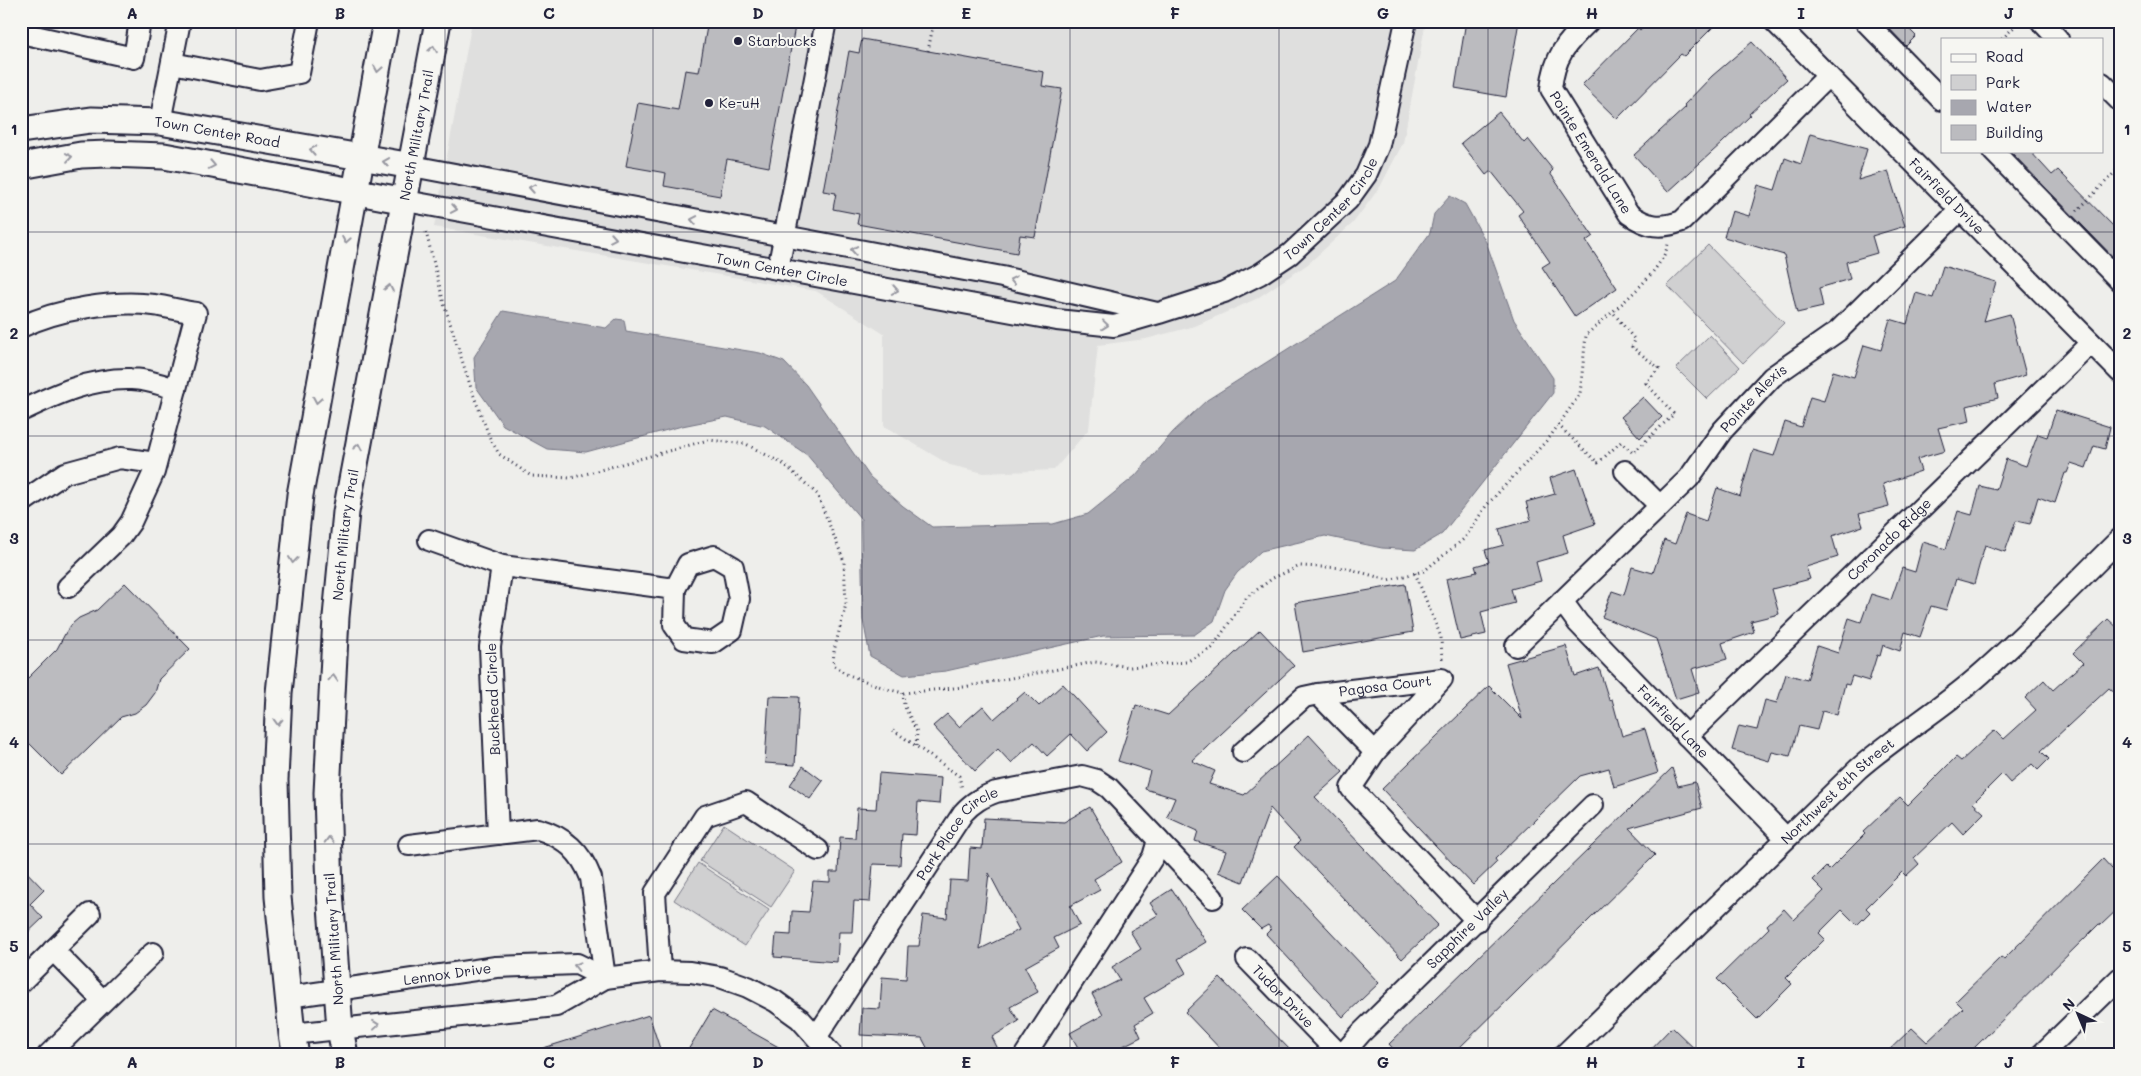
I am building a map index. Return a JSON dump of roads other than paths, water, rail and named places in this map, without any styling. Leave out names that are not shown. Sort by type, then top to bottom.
[{"type":"main road","points":[[294,1045],[278,897],[276,780],[279,693],[300,495],[386,21]]},
{"type":"main road","name":"North Military Trail","points":[[345,1055],[340,1029],[330,892],[327,793],[336,617],[346,512],[406,201],[438,21]]},
{"type":"main road","name":"Town Center Road","points":[[21,130],[91,120],[160,122],[412,166]]},
{"type":"main road","points":[[21,166],[81,155],[164,156],[406,201]]},
{"type":"street","points":[[21,33],[134,58],[140,21]]},
{"type":"street","points":[[160,122],[180,21]]},
{"type":"street","points":[[172,63],[260,80],[299,73],[309,21]]},
{"type":"street","points":[[778,269],[826,21]]},
{"type":"street","name":"Town Center Circle","points":[[406,201],[1057,320],[1114,326],[1224,292],[1260,274],[1290,254],[1348,200],[1366,174],[1379,145],[1406,21]]},
{"type":"street","name":"Pointe Emerald Lane","points":[[1589,21],[1572,37],[1563,49],[1553,74],[1552,89],[1629,214],[1641,222],[1654,226],[1672,224],[1682,220],[1689,214],[1828,76]]},
{"type":"street","name":"Fairfield Drive","points":[[1774,21],[2120,372]]},
{"type":"street","points":[[1865,21],[1941,99]]},
{"type":"street","points":[[2041,21],[2057,38]]},
{"type":"street","points":[[2104,85],[2120,101]]},
{"type":"street","points":[[1993,152],[2120,281]]},
{"type":"street","points":[[412,166],[1002,277],[1159,313]]},
{"type":"street","name":"Pointe Alexis","points":[[1516,646],[1689,478],[1722,431],[1772,377],[1838,331],[1960,210]]},
{"type":"street","points":[[21,326],[36,319],[53,315],[117,304],[153,305],[196,313],[154,472],[131,522],[121,536],[68,587]]},
{"type":"street","name":"Coronado Ridge","points":[[1687,736],[2092,343]]},
{"type":"street","points":[[21,411],[60,391],[94,382],[131,379],[176,389]]},
{"type":"street","points":[[21,503],[65,473],[120,458],[156,463]]},
{"type":"street","points":[[1625,471],[1660,506]]},
{"type":"street","points":[[428,540],[502,566],[675,589]]},
{"type":"street","name":"Northwest 8th Street","points":[[1564,1055],[1858,769],[1884,746],[1955,696],[1982,673],[2120,540]]},
{"type":"street","name":"Buckhead Circle","points":[[498,834],[490,647],[502,566]]},
{"type":"street","name":"Fairfield Lane","points":[[1562,602],[1578,624],[1786,838]]},
{"type":"street","name":"Pagosa Court","points":[[1243,752],[1304,698],[1318,694],[1442,679],[1374,752],[1351,788],[1477,920]]},
{"type":"street","name":"Pagosa Court","points":[[1318,694],[1374,752]]},
{"type":"street","name":"Park Place Circle","points":[[817,1036],[963,813],[971,804],[996,792],[1082,776],[1096,780],[1109,788],[1213,898]]},
{"type":"street","points":[[660,971],[655,893],[705,816],[746,802],[818,850]]},
{"type":"street","name":"Sapphire Valley","points":[[1341,1055],[1362,1032],[1593,805]]},
{"type":"street","points":[[409,845],[538,829],[566,840],[577,851],[591,878],[605,978]]},
{"type":"street","points":[[1024,1055],[1153,857],[1158,840]]},
{"type":"street","points":[[21,982],[90,914]]},
{"type":"street","points":[[54,950],[102,1000]]},
{"type":"street","points":[[48,1055],[153,952]]},
{"type":"street","name":"Tudor Drive","points":[[1247,959],[1341,1055]]},
{"type":"street","name":"Lennox Drive","points":[[288,997],[496,967],[577,964],[605,978]]},
{"type":"street","points":[[294,1045],[340,1029],[556,1006],[605,978],[660,971],[690,972],[720,977],[748,987],[775,1001],[800,1019],[832,1055]]},
{"type":"street","points":[[2041,1055],[2120,978]]},
{"type":"water","points":[[1450,196],[1465,204],[1486,242],[1514,320],[1553,378],[1553,393],[1442,534],[1415,550],[1382,548],[1325,536],[1261,551],[1237,573],[1225,590],[1214,621],[1194,635],[1103,636],[946,671],[904,675],[870,656],[863,620],[861,519],[807,455],[765,426],[727,417],[682,426],[586,452],[547,449],[503,425],[476,387],[474,357],[503,311],[606,328],[616,319],[624,320],[626,331],[760,353],[784,362],[806,385],[870,477],[903,506],[932,527],[1053,524],[1088,514],[1135,476],[1173,432],[1207,400],[1395,281],[1430,233],[1434,214]]},
{"type":"place","name":"Starbucks","points":[[738,41]]},
{"type":"place","name":"Ke-uH","points":[[709,103]]}]
